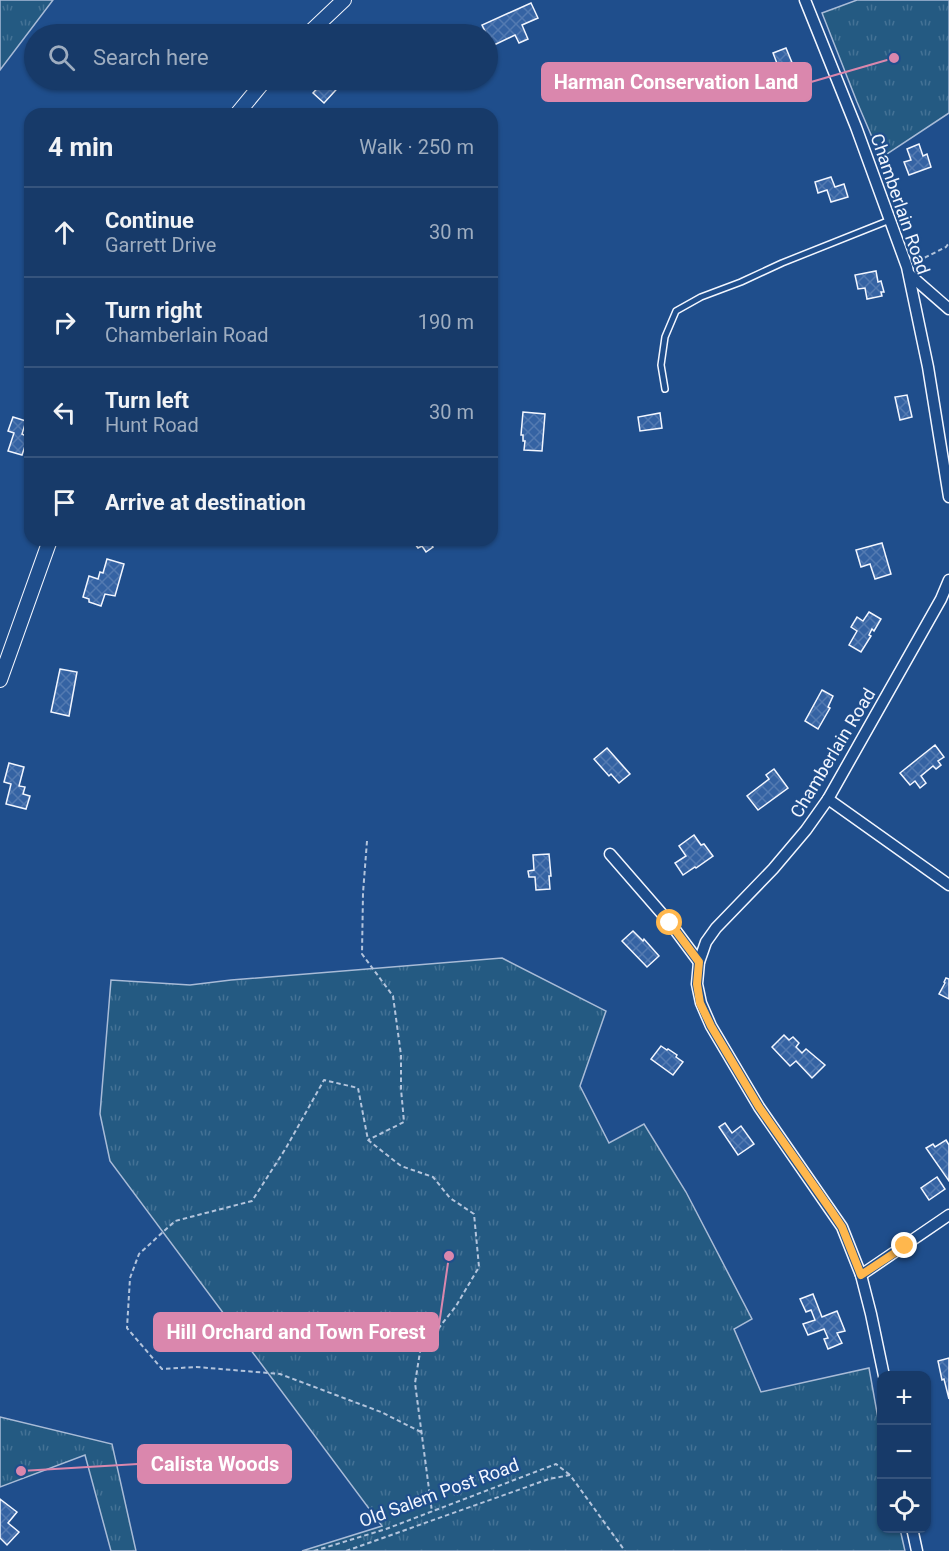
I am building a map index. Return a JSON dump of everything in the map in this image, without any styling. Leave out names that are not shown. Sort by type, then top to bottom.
[{"type":"street","points":[[319,24],[344,0]]},
{"type":"street","name":"Chamberlain Road","points":[[805,0],[835,73],[908,271],[928,367],[949,497]]},
{"type":"street","points":[[242,108],[257,90]]},
{"type":"street","points":[[908,271],[949,309]]},
{"type":"street","points":[[0,680],[48,546]]},
{"type":"street","name":"Chamberlain Road","points":[[883,1371],[861,1275],[842,1227],[759,1107],[711,1026],[700,1003],[697,984],[699,962],[706,942],[716,928],[773,869],[806,830],[828,799],[941,599],[949,580]]},
{"type":"street","points":[[828,799],[949,885]]},
{"type":"street","points":[[610,854],[670,923],[699,962]]},
{"type":"street","points":[[861,1275],[949,1215]]},
{"type":"street","points":[[913,1533],[916,1551]]},
{"type":"lane","points":[[665,389],[661,365],[665,337],[676,311],[700,297],[890,220]]},
{"type":"path","points":[[908,271],[949,243]]},
{"type":"path","points":[[367,840],[362,954],[393,996],[401,1055],[404,1122],[368,1140]]},
{"type":"path","points":[[421,1432],[381,1412],[280,1374],[196,1367],[162,1369],[127,1328],[130,1278],[139,1254],[175,1221],[252,1201],[286,1148],[324,1080],[358,1088],[368,1140],[401,1166],[434,1177],[450,1198],[474,1214],[479,1267],[456,1306],[420,1352],[415,1383],[432,1512]]},
{"type":"path","name":"Old Salem Post Road","points":[[314,1551],[386,1529],[556,1464],[570,1475]]},
{"type":"path","points":[[346,1551],[549,1479],[570,1475],[626,1551]]},
{"type":"green space","points":[[0,0],[53,0],[35,24],[24,24],[24,38],[0,70]]},
{"type":"green space","points":[[857,0],[949,0],[949,113],[881,158],[822,13]]},
{"type":"green space","points":[[502,958],[606,1011],[580,1086],[609,1143],[644,1124],[686,1192],[752,1319],[734,1329],[761,1392],[869,1368],[877,1413],[877,1533],[901,1533],[905,1551],[302,1551],[382,1526],[110,1161],[100,1114],[111,980],[190,985]]},
{"type":"green space","points":[[0,1417],[112,1444],[136,1551],[111,1551],[85,1455],[0,1487]]},
{"type":"building","points":[[531,3],[538,18],[522,25],[528,39],[519,43],[515,35],[498,43],[498,24],[484,24]]},
{"type":"building","points":[[786,48],[793,65],[798,63],[807,83],[790,90],[773,53]]},
{"type":"building","points":[[316,90],[336,90],[324,103],[313,93]]},
{"type":"building","points":[[919,144],[923,156],[927,154],[931,167],[909,175],[904,162],[911,160],[907,149]]},
{"type":"building","points":[[831,177],[835,187],[844,184],[848,197],[831,202],[827,190],[818,193],[815,182]]},
{"type":"building","points":[[876,271],[878,282],[881,281],[884,292],[881,292],[882,296],[867,299],[865,288],[858,289],[855,275]]},
{"type":"building","points":[[907,395],[912,417],[900,420],[895,397]]},
{"type":"building","points":[[523,412],[545,414],[542,451],[524,450],[525,441],[521,435]]},
{"type":"building","points":[[660,413],[662,428],[640,431],[638,417]]},
{"type":"building","points":[[13,417],[24,420],[22,455],[8,451],[14,433],[8,431]]},
{"type":"building","points":[[882,543],[891,574],[875,579],[870,564],[861,567],[856,550]]},
{"type":"building","points":[[422,546],[432,546],[433,547],[426,552]]},
{"type":"building","points":[[107,559],[124,564],[115,596],[105,594],[101,606],[83,597],[89,576],[98,579],[100,572],[103,573]]},
{"type":"building","points":[[869,612],[881,619],[874,631],[872,629],[869,635],[871,636],[861,652],[849,645],[857,631],[851,627],[857,617],[863,621]]},
{"type":"building","points":[[60,669],[77,672],[69,716],[51,712]]},
{"type":"building","points":[[822,690],[833,696],[828,707],[830,708],[818,729],[805,721]]},
{"type":"building","points":[[935,745],[944,757],[938,761],[941,765],[936,769],[933,766],[921,776],[926,783],[920,788],[915,781],[910,785],[900,773]]},
{"type":"building","points":[[607,748],[630,774],[619,783],[611,774],[609,776],[594,759]]},
{"type":"building","points":[[9,763],[24,767],[19,786],[25,787],[23,794],[30,796],[26,809],[6,804],[11,784],[4,782]]},
{"type":"building","points":[[774,769],[788,788],[758,810],[747,796],[769,779],[766,775]]},
{"type":"building","points":[[694,835],[713,856],[683,875],[675,863],[686,856],[679,846]]},
{"type":"building","points":[[549,854],[550,889],[536,890],[535,877],[529,877],[528,871],[534,870],[533,855]]},
{"type":"building","points":[[633,931],[643,941],[644,939],[659,956],[647,967],[622,941]]},
{"type":"building","points":[[946,978],[949,979],[949,999],[939,994]]},
{"type":"building","points":[[784,1035],[789,1040],[793,1037],[799,1043],[796,1047],[802,1053],[806,1049],[825,1065],[812,1078],[796,1061],[790,1066],[772,1047]]},
{"type":"building","points":[[661,1046],[677,1055],[676,1057],[683,1062],[673,1075],[651,1059]]},
{"type":"building","points":[[725,1123],[732,1133],[741,1126],[754,1144],[738,1155],[719,1127]]},
{"type":"building","points":[[946,1140],[949,1145],[949,1181],[926,1148],[933,1144],[935,1147]]},
{"type":"building","points":[[937,1177],[945,1189],[929,1200],[921,1188]]},
{"type":"building","points":[[813,1294],[822,1317],[837,1311],[845,1331],[837,1333],[842,1343],[828,1349],[824,1339],[828,1338],[824,1329],[808,1335],[803,1324],[815,1320],[811,1310],[806,1312],[800,1299]]},
{"type":"building","points":[[949,1358],[949,1399],[938,1361]]},
{"type":"building","points":[[0,1499],[17,1512],[8,1523],[19,1532],[7,1545],[0,1538]]},
{"type":"place","name":"Harman Conservation Land","points":[[894,58]]},
{"type":"place","name":"Hill Orchard and Town Forest","points":[[449,1256]]},
{"type":"place","name":"Calista Woods","points":[[21,1471]]},
{"type":"route","points":[[670,923],[699,962],[697,984],[700,1003],[711,1026],[759,1107],[842,1227],[861,1275],[905,1246]]}]
